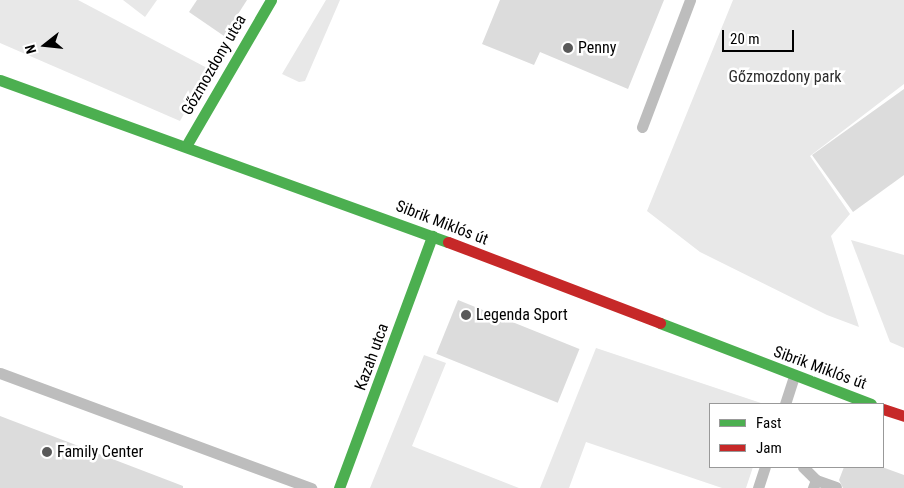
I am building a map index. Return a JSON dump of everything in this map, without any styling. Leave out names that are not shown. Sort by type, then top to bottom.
[{"type":"street","name":"Gőzmozdony utca","points":[[186,146],[271,0]]},
{"type":"street","name":"Sibrik Miklós út","points":[[1,82],[186,146],[432,236],[868,403]]},
{"type":"street","name":"Kazah utca","points":[[339,488],[432,236]]},
{"type":"street","points":[[884,409],[904,416]]},
{"type":"lane","points":[[642,127],[690,0]]},
{"type":"lane","points":[[0,373],[311,488]]},
{"type":"lane","points":[[785,403],[794,376]]},
{"type":"lane","points":[[758,488],[765,468]]},
{"type":"lane","points":[[803,468],[815,484],[836,487]]},
{"type":"green space","points":[[0,0],[78,0],[209,69],[180,121],[0,43]]},
{"type":"green space","points":[[123,0],[157,0],[145,17]]},
{"type":"green space","points":[[326,0],[340,0],[305,81],[299,82],[282,74]]},
{"type":"green space","name":"Gőzmozdony park","points":[[733,0],[904,0],[904,84],[810,156],[850,214],[831,236],[859,327],[827,315],[700,252],[647,211]]},
{"type":"green space","points":[[851,240],[904,255],[904,348],[890,342]]},
{"type":"green space","points":[[596,348],[761,403],[709,403],[709,468],[753,468],[746,488],[722,488],[586,442],[569,488],[540,488]]},
{"type":"green space","points":[[424,355],[446,363],[412,446],[519,488],[370,488]]},
{"type":"building","points":[[197,0],[247,0],[224,36],[189,12]]},
{"type":"building","name":"Penny","points":[[500,0],[664,0],[628,89],[540,52],[534,65],[482,44]]},
{"type":"building","points":[[904,89],[904,175],[853,212],[812,155]]},
{"type":"building","points":[[458,300],[579,349],[558,403],[436,354]]},
{"type":"building","name":"Family Center","points":[[0,416],[183,486],[183,488],[0,488]]},
{"type":"building","points":[[844,468],[884,468],[904,475],[904,488],[843,488],[839,480]]},
{"type":"traffic: fast","points":[[186,146],[271,0]]},
{"type":"traffic: fast","points":[[0,80],[448,242]]},
{"type":"traffic: fast","points":[[339,488],[432,236]]},
{"type":"traffic: fast","points":[[660,323],[868,403]]},
{"type":"traffic: jam","points":[[448,242],[660,323]]},
{"type":"traffic: jam","points":[[884,409],[904,416]]},
{"type":"place","name":"Penny","points":[[568,48]]},
{"type":"place","name":"Legenda Sport","points":[[466,315]]},
{"type":"place","name":"Family Center","points":[[47,452]]}]
